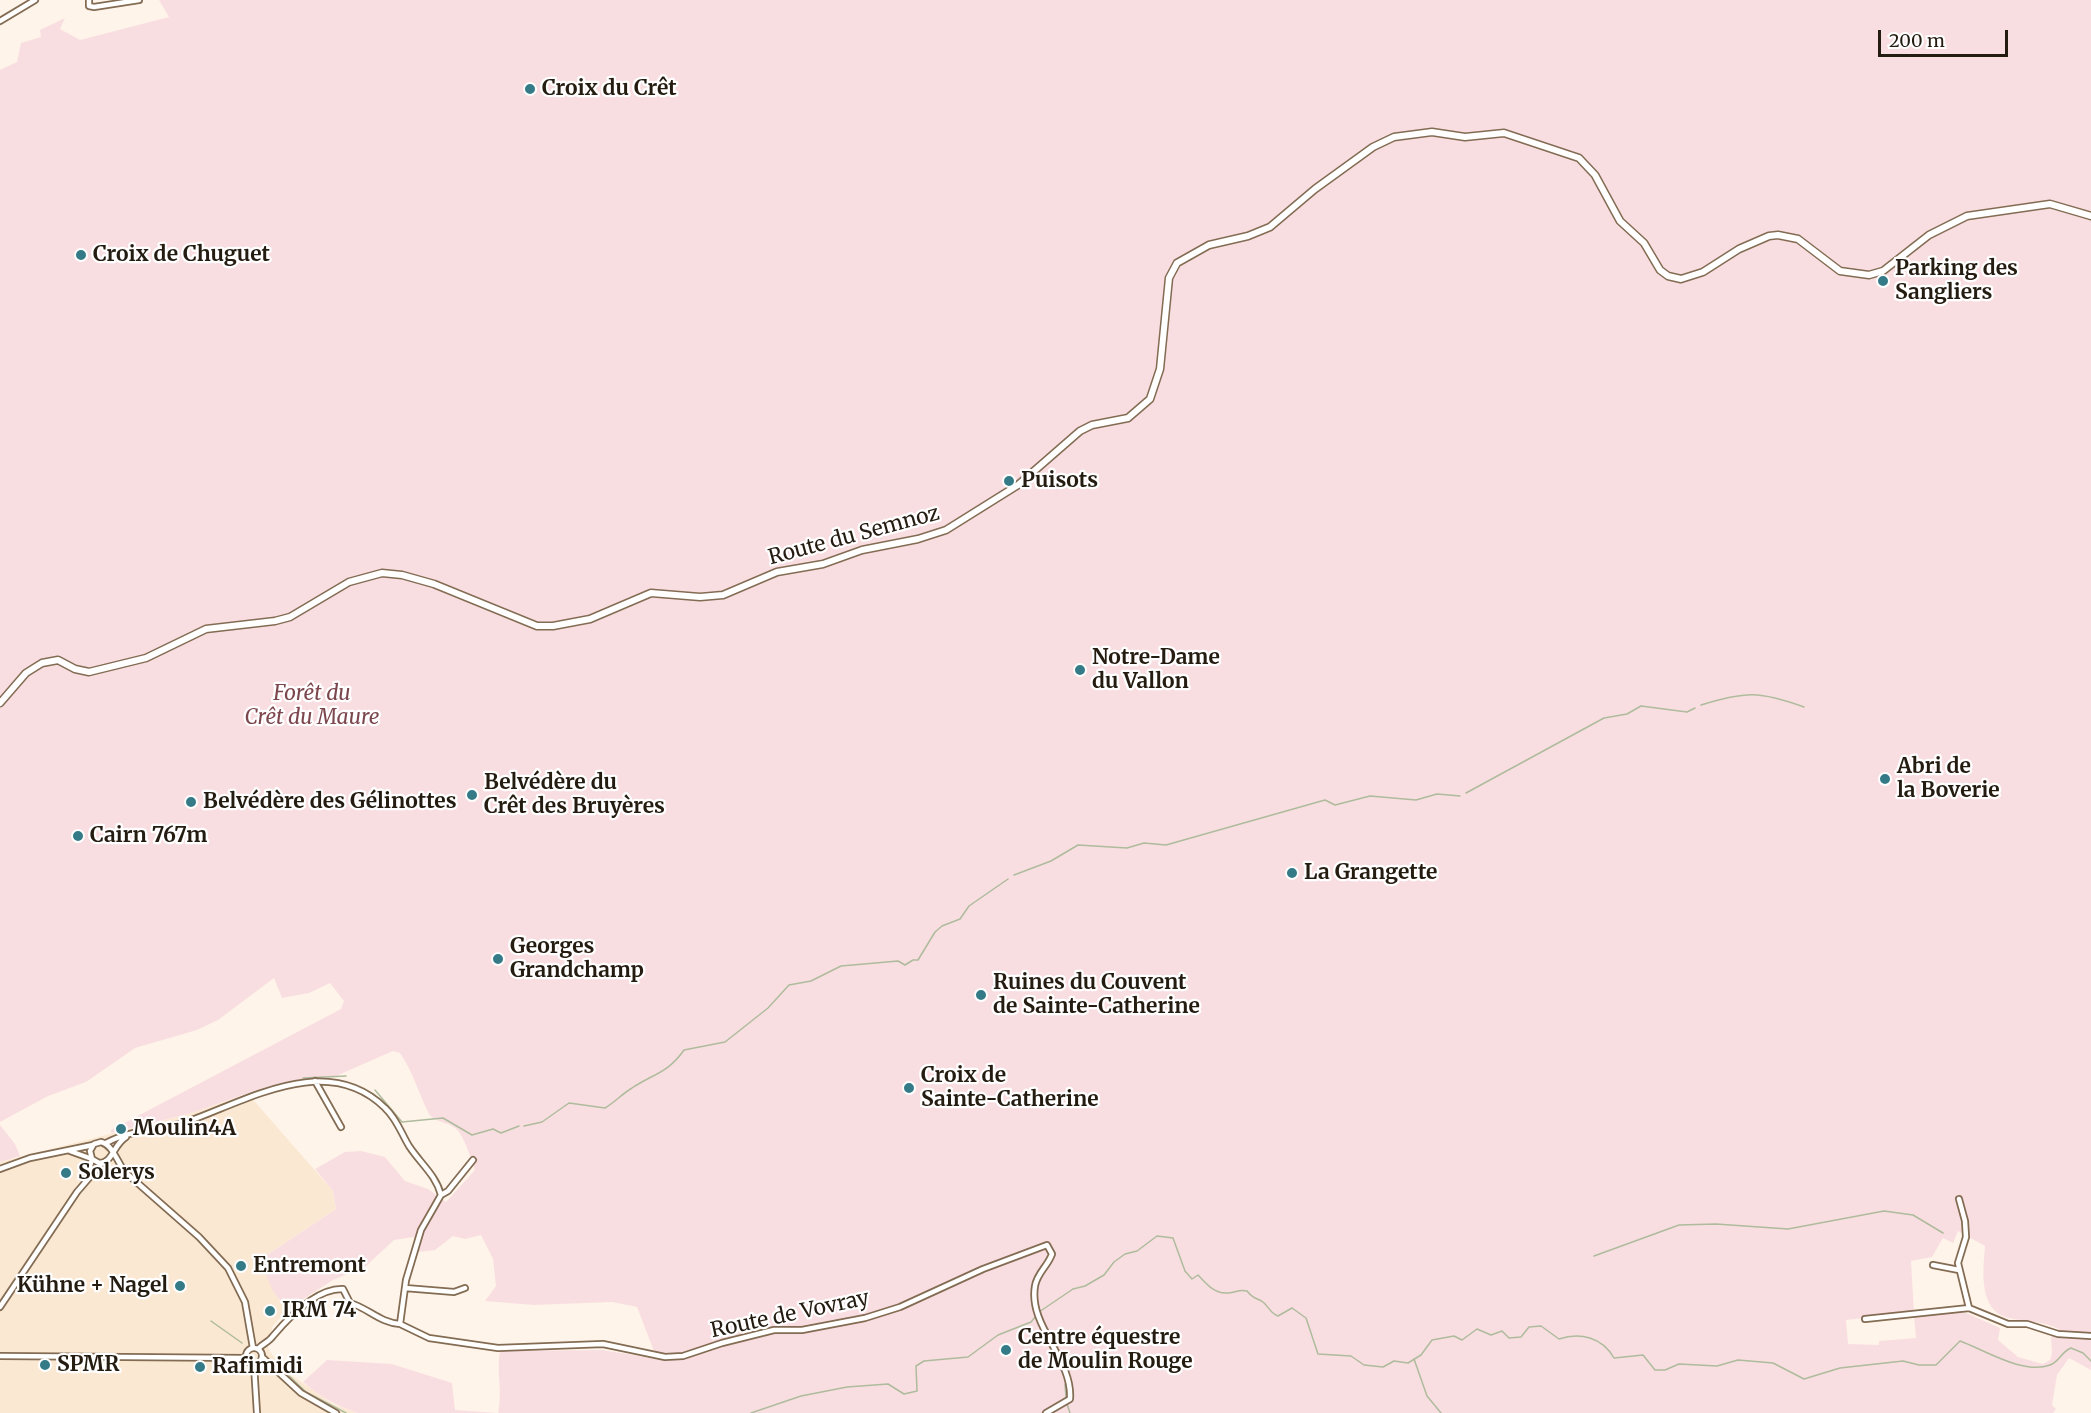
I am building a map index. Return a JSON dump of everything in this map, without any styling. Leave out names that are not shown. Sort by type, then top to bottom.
[{"type":"main road","name":"Route du Semnoz","points":[[0,703],[26,673],[42,663],[58,660],[75,669],[89,672],[146,658],[206,629],[275,621],[290,616],[349,582],[372,575],[391,574],[417,579],[486,604],[524,622],[553,626],[590,619],[651,593],[700,597],[723,595],[777,572],[823,564],[862,550],[940,533],[1018,485],[1080,431],[1092,425],[1128,418],[1145,406],[1154,392],[1160,369],[1168,284],[1173,269],[1183,258],[1209,245],[1248,236],[1270,227],[1308,194],[1377,144],[1394,137],[1432,132],[1458,136],[1511,134],[1579,158],[1595,175],[1620,221],[1644,243],[1660,270],[1668,276],[1681,279],[1703,272],[1739,249],[1769,236],[1779,235],[1798,239],[1839,271],[1869,275],[1883,271],[1939,229],[1967,216],[2050,204],[2091,216]]},
{"type":"street","points":[[0,21],[35,0]]},
{"type":"street","points":[[89,0],[89,6],[94,7],[139,0]]},
{"type":"street","points":[[315,1081],[341,1127]]},
{"type":"street","points":[[0,1169],[30,1158],[106,1143],[187,1121],[257,1093],[292,1083],[315,1081],[355,1089],[385,1107],[394,1118],[410,1148],[434,1178],[441,1195]]},
{"type":"street","points":[[0,1307],[86,1179],[110,1158],[120,1140],[129,1135]]},
{"type":"street","points":[[106,1143],[125,1172]]},
{"type":"street","points":[[86,1179],[92,1159],[90,1151],[94,1144]]},
{"type":"street","points":[[67,1150],[103,1163],[113,1164],[125,1172],[222,1261],[245,1302],[255,1349],[301,1393],[336,1413]]},
{"type":"street","points":[[246,1358],[248,1351],[255,1349],[317,1296],[332,1290],[343,1288],[350,1303],[364,1308],[381,1319],[400,1324],[405,1288],[421,1230],[441,1195],[448,1191],[473,1160]]},
{"type":"street","points":[[1959,1199],[1966,1227],[1966,1237],[1958,1263],[1969,1308]]},
{"type":"street","name":"Route de Vovray","points":[[400,1324],[434,1339],[498,1348],[603,1344],[665,1357],[683,1356],[774,1330],[824,1327],[865,1318],[900,1307],[983,1269],[1047,1245],[1052,1254],[1037,1277],[1034,1288],[1037,1313],[1069,1384],[1070,1399],[1046,1413]]},
{"type":"street","points":[[1933,1265],[1959,1270]]},
{"type":"street","points":[[405,1288],[454,1292],[465,1288]]},
{"type":"street","points":[[1865,1319],[1969,1308],[2008,1324],[2026,1324],[2058,1334],[2091,1336]]},
{"type":"street","points":[[0,1356],[246,1358],[254,1365],[258,1413]]},
{"type":"street","points":[[254,1365],[261,1361],[262,1357]]},
{"type":"shaded area","points":[[248,1094],[333,1191],[336,1209],[261,1259],[280,1302],[288,1309],[272,1327],[272,1335],[265,1338],[270,1352],[287,1372],[333,1404],[357,1413],[0,1413],[0,1162],[188,1114]]},
{"type":"green space","name":"Forêt du Crêt du Maure","points":[[159,0],[2091,0],[2091,1370],[2069,1358],[2057,1375],[2052,1405],[2056,1409],[2053,1413],[498,1413],[500,1351],[602,1350],[657,1359],[637,1307],[612,1302],[534,1305],[485,1301],[496,1286],[493,1259],[481,1235],[465,1239],[453,1236],[435,1250],[418,1252],[414,1237],[394,1240],[365,1267],[333,1280],[288,1309],[271,1286],[261,1259],[336,1209],[333,1191],[315,1169],[345,1152],[361,1151],[385,1157],[405,1181],[428,1189],[446,1202],[475,1170],[459,1132],[452,1126],[433,1118],[428,1112],[400,1053],[393,1051],[336,1076],[296,1080],[266,1087],[188,1114],[111,1133],[111,1130],[341,1009],[344,1001],[330,983],[309,993],[282,998],[274,978],[218,1020],[197,1030],[135,1048],[86,1082],[48,1096],[0,1122],[0,70],[17,62],[21,43],[41,37],[40,30],[65,18],[60,29],[80,40],[169,17]],"holes":[[[1958,1231],[1985,1246],[1984,1278],[1987,1299],[1999,1314],[2059,1329],[2051,1337],[2050,1360],[2043,1364],[2018,1357],[1998,1340],[2000,1328],[1964,1312],[1914,1316],[1916,1338],[1879,1341],[1879,1345],[1848,1344],[1846,1320],[1914,1312],[1911,1261],[1932,1257],[1943,1238],[1953,1243]]]},
{"type":"green space","points":[[0,1125],[15,1144],[20,1156],[0,1162]]},
{"type":"green space","points":[[327,1360],[392,1364],[452,1383],[455,1410],[498,1413],[357,1413],[328,1400],[303,1382]]},
{"type":"waterway","points":[[1701,705],[1730,697],[1753,695],[1776,698],[1804,707]]},
{"type":"waterway","points":[[1466,793],[1604,718],[1627,714],[1641,706],[1687,712],[1695,708]]},
{"type":"waterway","points":[[1014,875],[1051,861],[1078,845],[1127,848],[1144,843],[1166,845],[1325,800],[1335,805],[1370,796],[1416,800],[1437,794],[1460,796]]},
{"type":"waterway","points":[[524,1126],[542,1122],[569,1103],[605,1108],[628,1090],[672,1064],[684,1050],[725,1042],[768,1008],[789,985],[811,981],[841,966],[898,961],[905,965],[918,960],[935,932],[942,926],[960,919],[969,906],[1008,879]]},
{"type":"waterway","points":[[303,1078],[346,1076]]},
{"type":"waterway","points":[[375,1090],[402,1122],[443,1118],[472,1135],[493,1129],[501,1133],[519,1126]]},
{"type":"waterway","points":[[1594,1256],[1679,1225],[1716,1224],[1788,1229],[1884,1211],[1913,1215],[1943,1233]]},
{"type":"waterway","points":[[1039,1312],[1073,1289],[1085,1286],[1104,1275],[1114,1262],[1125,1254],[1137,1251],[1157,1236],[1173,1238],[1185,1271],[1192,1279],[1198,1275],[1222,1293],[1247,1291],[1278,1316],[1292,1308],[1306,1318],[1318,1354],[1351,1356],[1364,1365],[1383,1367],[1394,1361],[1408,1363],[1421,1355],[1432,1340],[1454,1336],[1462,1340],[1477,1329],[1491,1335],[1502,1331],[1509,1338],[1521,1337],[1529,1327],[1541,1326],[1559,1339],[1582,1336],[1597,1341],[1614,1358],[1643,1355],[1655,1370],[1665,1370],[1679,1364],[1717,1366],[1738,1360],[1773,1363],[1804,1379],[1840,1368],[1903,1361],[1919,1365],[1936,1365],[1960,1341],[2004,1360],[2028,1367],[2050,1365],[2071,1348],[2083,1353],[2091,1361]]},
{"type":"waterway","points":[[751,1413],[801,1396],[847,1387],[888,1384],[904,1394],[917,1391],[916,1366],[924,1361],[968,1357],[998,1335],[1031,1322],[1036,1316]]},
{"type":"waterway","points":[[211,1321],[242,1343]]},
{"type":"waterway","points":[[1414,1359],[1427,1396],[1441,1413]]},
{"type":"waterway","points":[[285,1372],[306,1392],[346,1413]]},
{"type":"waterway","points":[[1065,1384],[1066,1398]]},
{"type":"waterway","points":[[1067,1404],[1070,1413]]},
{"type":"place","name":"Croix du Crêt","points":[[530,89]]},
{"type":"place","name":"Croix de Chuguet","points":[[81,255]]},
{"type":"place","name":"Parking des Sangliers","points":[[1883,281]]},
{"type":"place","name":"Puisots","points":[[1009,481]]},
{"type":"place","name":"Notre-Dame du Vallon","points":[[1080,670]]},
{"type":"place","name":"Abri de la Boverie","points":[[1885,779]]},
{"type":"place","name":"Belvédère du Crêt des Bruyères","points":[[472,795]]},
{"type":"place","name":"Belvédère des Gélinottes","points":[[191,802]]},
{"type":"place","name":"Cairn 767m","points":[[78,836]]},
{"type":"place","name":"La Grangette","points":[[1292,873]]},
{"type":"place","name":"Georges Grandchamp","points":[[498,959]]},
{"type":"place","name":"Ruines du Couvent de Sainte-Catherine","points":[[981,995]]},
{"type":"place","name":"Croix de Sainte-Catherine","points":[[909,1088]]},
{"type":"place","name":"Moulin4A","points":[[121,1129]]},
{"type":"place","name":"Solerys","points":[[66,1173]]},
{"type":"place","name":"Entremont","points":[[241,1266]]},
{"type":"place","name":"Kühne + Nagel","points":[[180,1286]]},
{"type":"place","name":"IRM 74","points":[[270,1311]]},
{"type":"place","name":"Centre équestre de Moulin Rouge","points":[[1006,1350]]},
{"type":"place","name":"SPMR","points":[[45,1365]]},
{"type":"place","name":"Rafimidi","points":[[200,1367]]}]
